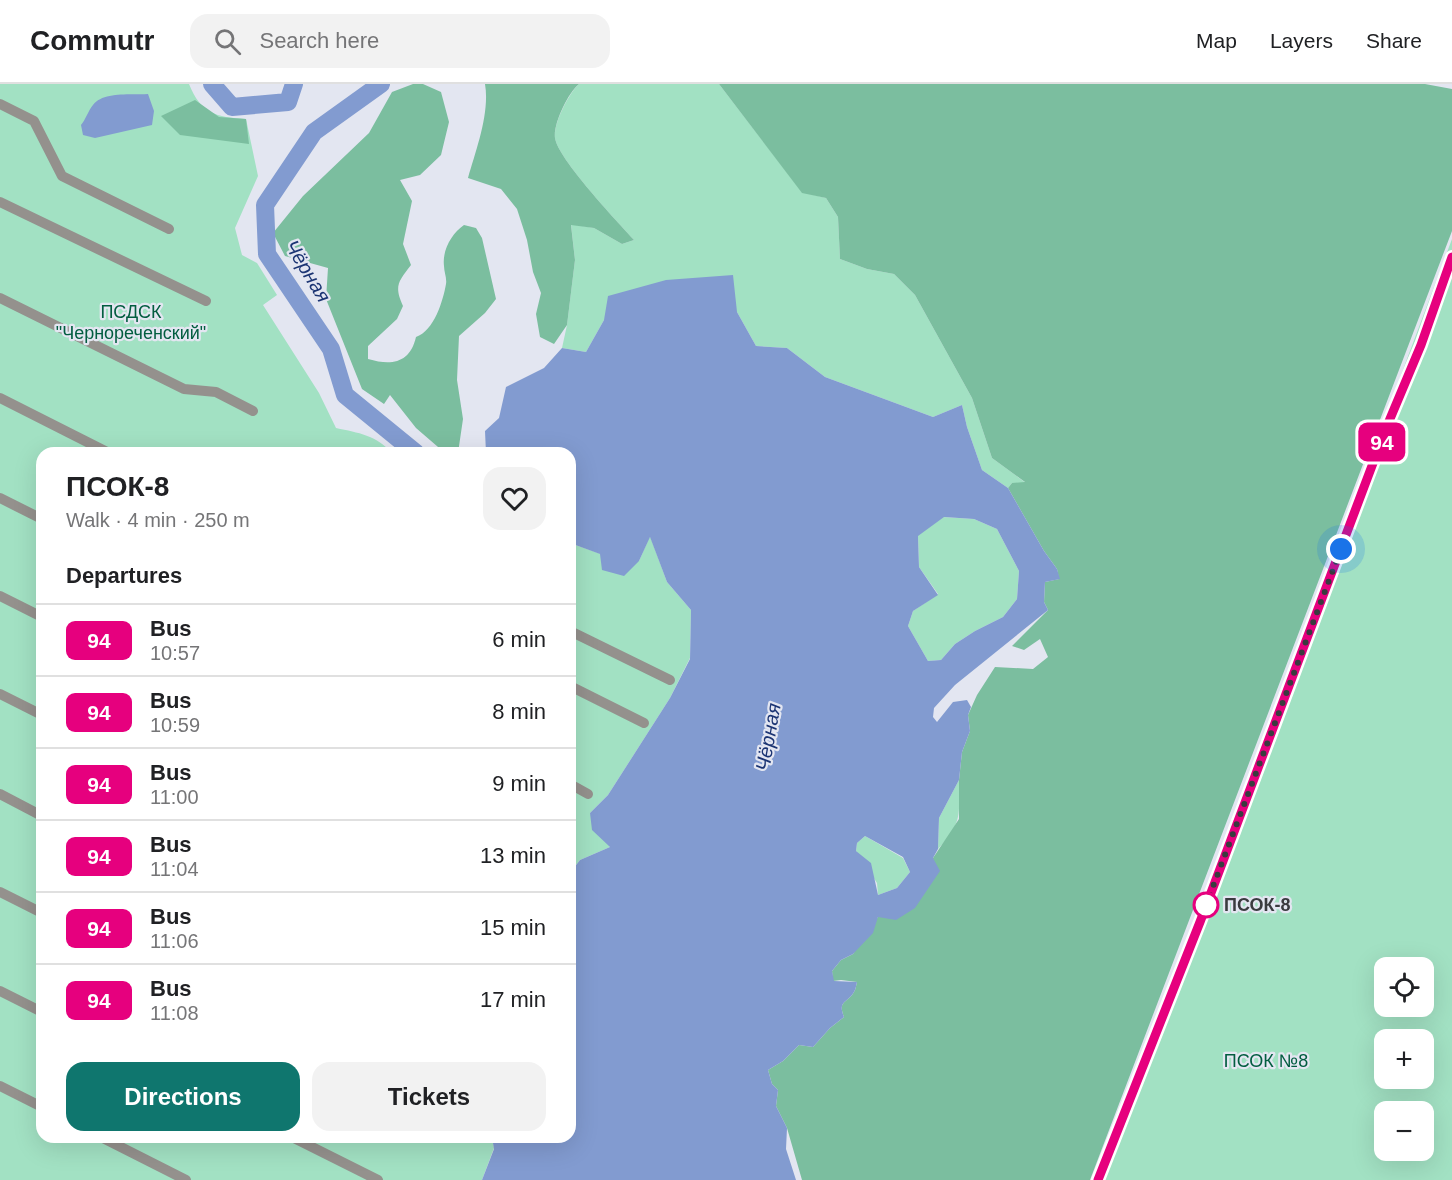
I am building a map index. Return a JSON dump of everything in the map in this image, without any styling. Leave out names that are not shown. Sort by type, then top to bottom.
[{"type":"street","points":[[0,104],[34,121],[63,176],[169,229]]},
{"type":"street","points":[[0,202],[206,301]]},
{"type":"street","points":[[1098,1180],[1200,922],[1387,426],[1421,345],[1452,257]]},
{"type":"street","points":[[0,298],[184,389],[216,392],[253,411]]},
{"type":"street","points":[[0,398],[97,447]]},
{"type":"street","points":[[0,498],[36,516]]},
{"type":"street","points":[[0,596],[36,614]]},
{"type":"street","points":[[576,633],[670,680]]},
{"type":"street","points":[[576,689],[644,723]]},
{"type":"street","points":[[0,694],[36,712]]},
{"type":"street","points":[[576,787],[588,794]]},
{"type":"street","points":[[0,794],[36,813]]},
{"type":"street","points":[[0,892],[36,910]]},
{"type":"street","points":[[0,991],[36,1009]]},
{"type":"street","points":[[0,1086],[36,1104]]},
{"type":"street","points":[[114,1143],[186,1180]]},
{"type":"street","points":[[304,1143],[378,1180]]},
{"type":"green space","name":"ПСДСК \"Чернореченский\"","points":[[0,84],[189,84],[204,108],[218,115],[246,119],[258,176],[235,228],[242,255],[257,263],[277,295],[263,305],[319,393],[336,428],[360,433],[386,447],[36,447],[36,1143],[493,1143],[494,1148],[482,1180],[0,1180]]},
{"type":"green space","points":[[413,84],[423,84],[441,92],[449,122],[441,155],[420,175],[400,180],[412,201],[403,244],[411,265],[398,289],[403,306],[397,319],[368,346],[368,359],[392,362],[405,357],[416,337],[428,329],[433,322],[440,307],[446,284],[444,260],[449,242],[464,225],[476,228],[482,238],[496,299],[485,313],[459,336],[457,380],[463,419],[459,447],[438,447],[416,428],[390,395],[384,404],[362,389],[326,299],[328,268],[285,256],[273,233],[303,196],[369,133],[392,92]]},
{"type":"green space","points":[[485,84],[579,84],[570,94],[562,109],[556,125],[555,138],[566,160],[634,240],[622,244],[594,228],[571,225],[575,260],[567,325],[554,344],[540,337],[536,314],[541,293],[533,272],[527,240],[517,209],[501,189],[468,178],[484,119]]},
{"type":"green space","points":[[579,84],[719,84],[802,192],[826,198],[838,217],[840,259],[867,269],[894,274],[915,295],[972,398],[992,458],[1026,483],[1012,483],[1008,488],[982,470],[962,405],[933,417],[825,377],[787,348],[756,346],[737,312],[604,320],[586,352],[562,348],[575,260],[571,224],[594,228],[622,244],[634,240],[566,160],[555,138],[556,125],[562,109]]},
{"type":"green space","points":[[719,84],[1425,84],[1452,89],[1452,231],[1090,1180],[802,1180],[787,1128],[776,1106],[778,1090],[772,1084],[768,1070],[783,1061],[799,1045],[813,1047],[830,1028],[844,1017],[842,1007],[844,1002],[852,996],[857,982],[833,981],[832,971],[841,960],[853,954],[878,917],[933,858],[959,819],[962,752],[970,731],[968,715],[977,695],[995,667],[1033,669],[1048,657],[1040,639],[1024,650],[1012,646],[1048,610],[1044,602],[1045,582],[1059,579],[1057,569],[1044,551],[1008,488],[1012,483],[1025,482],[992,458],[972,398],[915,295],[894,274],[867,269],[840,259],[838,217],[826,198],[802,193]]},
{"type":"green space","points":[[195,100],[219,117],[246,119],[249,144],[180,135],[161,116]]},
{"type":"green space","name":"ПСОК №8","points":[[1452,239],[1452,1180],[1097,1180],[1153,1024],[1231,828]]},
{"type":"green space","points":[[943,517],[974,519],[997,529],[1019,571],[1017,599],[1003,617],[955,644],[941,660],[928,661],[908,626],[913,611],[938,594],[919,567],[918,535]]},
{"type":"green space","points":[[650,536],[667,582],[691,610],[690,658],[670,698],[608,795],[590,813],[610,847],[580,860],[576,865],[576,545],[601,554],[639,561]]},
{"type":"green space","points":[[959,780],[956,825],[938,849],[939,818]]},
{"type":"green space","points":[[865,836],[903,858],[910,872],[897,888],[878,895],[877,883],[856,851],[857,843]]},
{"type":"water","points":[[148,94],[154,111],[152,125],[95,138],[83,135],[81,125],[91,107],[98,101],[118,95]]},
{"type":"water","points":[[733,275],[737,312],[756,346],[787,348],[825,377],[933,417],[962,405],[982,470],[1008,488],[1044,551],[1057,569],[1060,579],[1045,582],[1044,602],[1048,610],[955,685],[934,708],[933,717],[937,722],[953,702],[967,700],[971,707],[968,715],[970,731],[962,752],[959,780],[939,818],[938,849],[933,858],[940,871],[915,908],[896,920],[878,917],[873,933],[853,954],[841,960],[832,971],[834,981],[857,982],[852,996],[844,1002],[842,1007],[844,1017],[830,1028],[813,1047],[799,1045],[783,1061],[768,1070],[772,1084],[778,1090],[776,1106],[787,1128],[786,1149],[796,1180],[482,1180],[494,1149],[493,1143],[576,1143],[576,865],[580,860],[610,847],[592,830],[590,813],[608,795],[670,698],[690,659],[691,610],[667,582],[650,537],[639,561],[624,576],[602,570],[600,554],[576,545],[576,447],[486,447],[485,431],[499,418],[506,387],[544,368],[562,348],[586,352],[604,320],[608,296],[666,280]],"holes":[[[944,517],[974,519],[997,529],[1019,571],[1017,599],[1003,617],[955,644],[941,660],[928,661],[908,626],[913,611],[938,595],[919,567],[918,536]],[[865,836],[903,857],[910,872],[897,888],[878,895],[871,863],[856,851],[857,843]]]},
{"type":"waterway","name":"Чёрная","points":[[212,84],[232,107],[288,102],[294,84]]},
{"type":"waterway","name":"Чёрная","points":[[381,84],[314,132],[265,205],[267,254],[331,349],[345,395],[409,447]]},
{"type":"bus line","name":"94","points":[[1098,1180],[1200,922],[1387,426],[1421,345],[1452,257]]},
{"type":"place","name":"ПСОК-8","points":[[1206,905]]},
{"type":"route","points":[[1206,905],[1341,549]]}]
